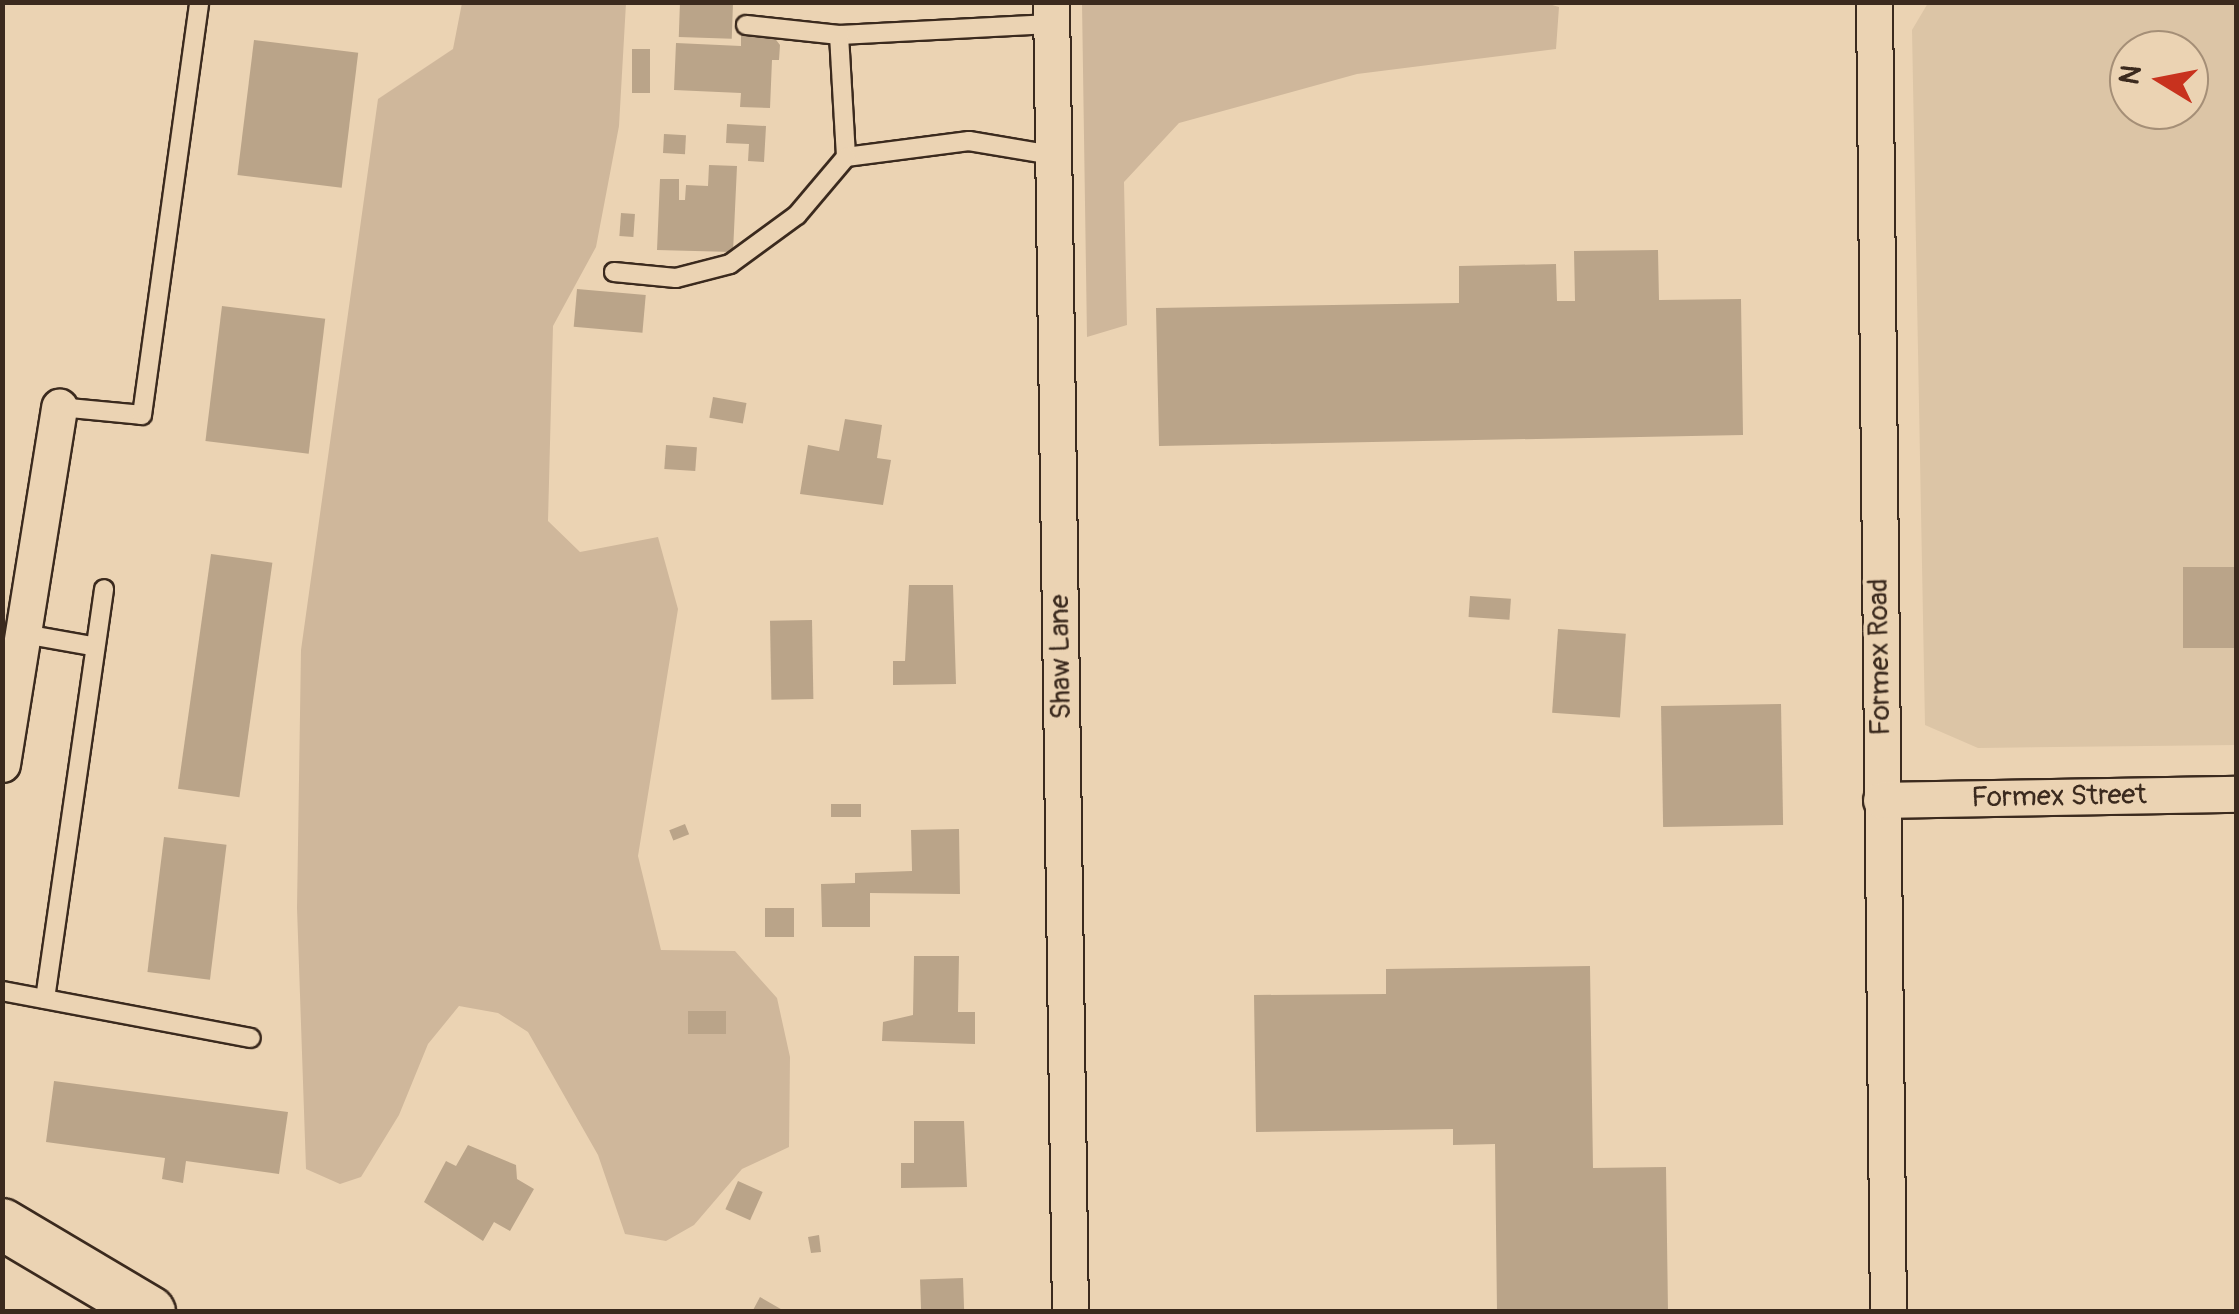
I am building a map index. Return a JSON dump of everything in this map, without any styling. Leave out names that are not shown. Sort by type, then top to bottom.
[{"type":"main road","points":[[2,1224],[150,1312]]},
{"type":"street","name":"Formex Road","points":[[1874,2],[1888,1312]]},
{"type":"street","name":"Shaw Lane","points":[[1051,14],[1070,1312]]},
{"type":"street","points":[[2,764],[58,408]]},
{"type":"street","name":"Formex Street","points":[[1881,800],[2236,794]]},
{"type":"lane","points":[[58,408],[142,415],[199,2]]},
{"type":"lane","points":[[746,26],[839,35],[1051,14]]},
{"type":"lane","points":[[839,35],[846,157]]},
{"type":"lane","points":[[614,272],[676,278],[730,264],[797,215],[846,157],[969,141],[1053,155]]},
{"type":"lane","points":[[45,1000],[92,646],[104,589]]},
{"type":"lane","points":[[24,634],[92,646]]},
{"type":"lane","points":[[2,991],[251,1038]]},
{"type":"shaded area","points":[[1542,2],[1559,7],[1556,49],[1357,74],[1179,123],[1124,182],[1127,325],[1087,337],[1082,3]]},
{"type":"shaded area","points":[[462,3],[626,3],[619,126],[596,247],[553,326],[548,521],[580,552],[658,537],[678,609],[638,856],[661,950],[735,951],[777,998],[790,1057],[789,1147],[742,1169],[694,1225],[666,1241],[625,1234],[598,1155],[528,1032],[498,1013],[459,1006],[428,1044],[399,1115],[361,1177],[340,1184],[306,1169],[297,908],[301,650],[378,99],[453,49]]},
{"type":"shaded area","points":[[1928,3],[2236,3],[2236,745],[1978,748],[1925,725],[1912,30]]},
{"type":"building","points":[[680,2],[733,4],[732,39],[679,37]]},
{"type":"building","points":[[741,35],[773,36],[780,45],[779,60],[772,60],[770,108],[740,107],[741,93],[674,90],[676,43],[741,46]]},
{"type":"building","points":[[254,40],[358,53],[342,188],[237,175]]},
{"type":"building","points":[[632,49],[650,49],[650,93],[632,93]]},
{"type":"building","points":[[727,124],[766,126],[764,162],[748,161],[749,144],[726,143]]},
{"type":"building","points":[[664,134],[686,135],[685,154],[663,153]]},
{"type":"building","points":[[709,165],[737,166],[733,252],[657,250],[660,179],[679,179],[679,200],[685,200],[686,185],[708,186]]},
{"type":"building","points":[[621,213],[635,214],[633,237],[619,236]]},
{"type":"building","points":[[1658,250],[1659,300],[1741,299],[1743,435],[1159,446],[1156,308],[1459,303],[1459,266],[1556,264],[1557,301],[1575,301],[1574,251]]},
{"type":"building","points":[[577,289],[646,295],[642,333],[574,327]]},
{"type":"building","points":[[222,306],[325,319],[309,454],[205,441]]},
{"type":"building","points":[[713,397],[746,403],[743,424],[709,418]]},
{"type":"building","points":[[845,419],[882,425],[877,458],[891,460],[883,505],[800,494],[808,445],[839,451]]},
{"type":"building","points":[[666,445],[697,447],[695,471],[664,469]]},
{"type":"building","points":[[211,554],[272,563],[239,797],[178,789]]},
{"type":"building","points":[[2183,567],[2236,567],[2236,648],[2183,648]]},
{"type":"building","points":[[909,585],[953,585],[956,684],[893,685],[893,661],[905,661]]},
{"type":"building","points":[[1470,596],[1511,599],[1509,620],[1469,617]]},
{"type":"building","points":[[812,620],[813,699],[771,700],[770,621]]},
{"type":"building","points":[[1558,629],[1626,634],[1620,718],[1552,713]]},
{"type":"building","points":[[1781,704],[1783,825],[1663,827],[1661,706]]},
{"type":"building","points":[[831,804],[861,804],[861,817],[831,817]]},
{"type":"building","points":[[685,824],[689,834],[673,841],[669,830]]},
{"type":"building","points":[[959,829],[960,894],[870,893],[870,927],[822,927],[821,884],[855,883],[855,873],[912,871],[911,830]]},
{"type":"building","points":[[164,837],[227,845],[210,980],[147,972]]},
{"type":"building","points":[[765,908],[794,908],[794,937],[765,937]]},
{"type":"building","points":[[914,956],[959,956],[958,1012],[975,1012],[975,1044],[882,1041],[883,1022],[913,1015]]},
{"type":"building","points":[[1590,966],[1593,1168],[1666,1167],[1668,1312],[1497,1312],[1495,1144],[1453,1145],[1453,1129],[1256,1132],[1254,995],[1386,994],[1386,969]]},
{"type":"building","points":[[688,1011],[726,1011],[726,1034],[688,1034]]},
{"type":"building","points":[[54,1081],[288,1112],[279,1174],[186,1161],[183,1183],[162,1179],[165,1158],[46,1142]]},
{"type":"building","points":[[914,1121],[964,1121],[967,1187],[901,1188],[901,1163],[914,1163]]},
{"type":"building","points":[[468,1145],[516,1165],[517,1179],[534,1189],[510,1231],[494,1222],[483,1241],[424,1202],[446,1161],[456,1166]]},
{"type":"building","points":[[738,1181],[763,1192],[750,1220],[725,1209]]},
{"type":"building","points":[[819,1235],[821,1252],[811,1253],[808,1237]]},
{"type":"building","points":[[963,1278],[964,1312],[921,1312],[920,1280]]},
{"type":"building","points":[[760,1297],[786,1312],[752,1312]]}]
